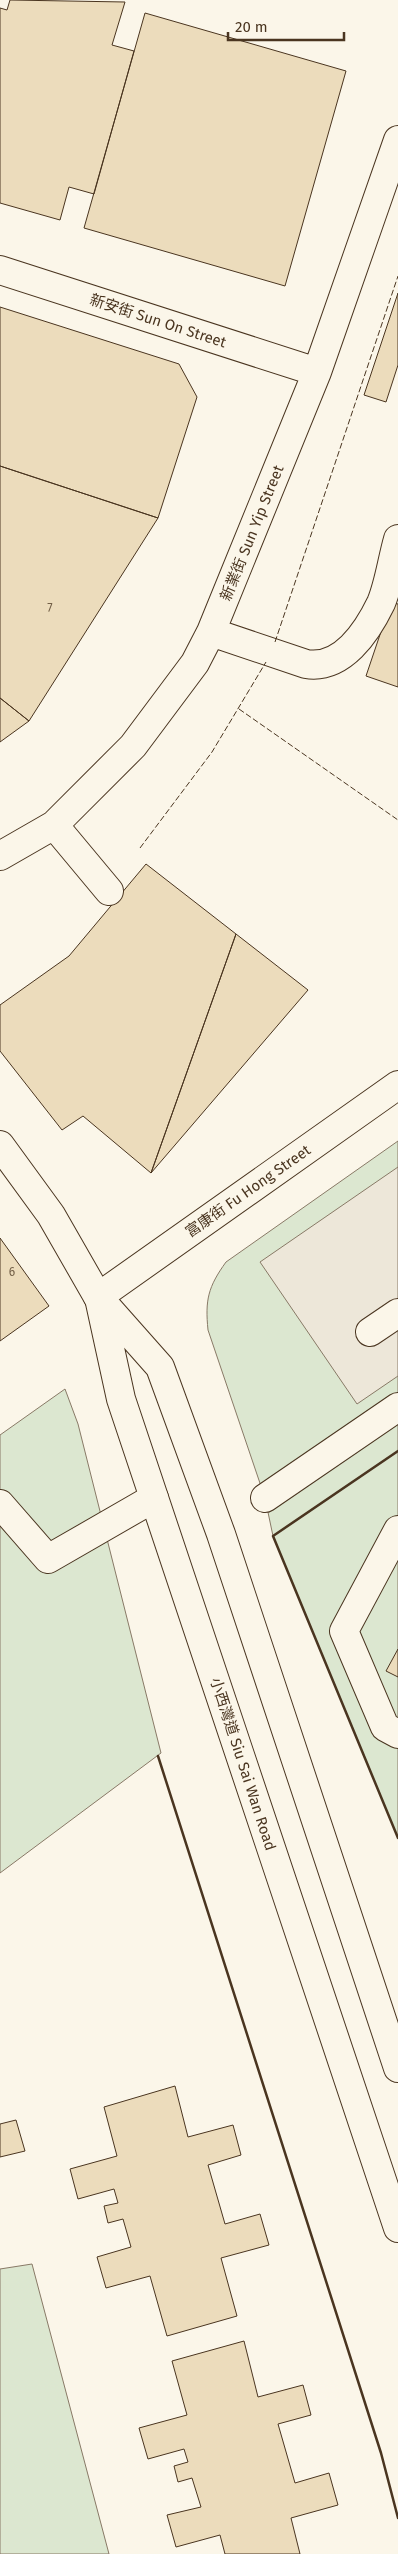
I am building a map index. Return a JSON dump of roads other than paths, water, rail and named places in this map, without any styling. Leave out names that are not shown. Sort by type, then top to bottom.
[{"type":"street","name":"新業街 Sun Yip Street","points":[[0,856],[54,824],[133,746],[195,663],[211,632],[317,372],[398,140]]},
{"type":"street","name":"新安街 Sun On Street","points":[[0,270],[317,372]]},
{"type":"street","points":[[211,632],[316,666],[337,659],[354,646],[389,595],[398,539]]},
{"type":"street","points":[[54,824],[110,891]]},
{"type":"street","name":"富康街 Fu Hong Street","points":[[98,1297],[398,1085]]},
{"type":"street","name":"小西灣道 Siu Sai Wan Road","points":[[0,1145],[51,1215],[98,1297],[160,1367],[221,1534],[398,2068]]},
{"type":"street","name":"小西灣道 Siu Sai Wan Road","points":[[98,1297],[121,1399],[398,2228]]},
{"type":"street","points":[[370,1332],[398,1313]]},
{"type":"street","points":[[265,1498],[398,1407]]},
{"type":"street","points":[[0,1504],[48,1559],[154,1498]]},
{"type":"street","points":[[398,1530],[344,1631],[386,1727],[398,1734]]}]
